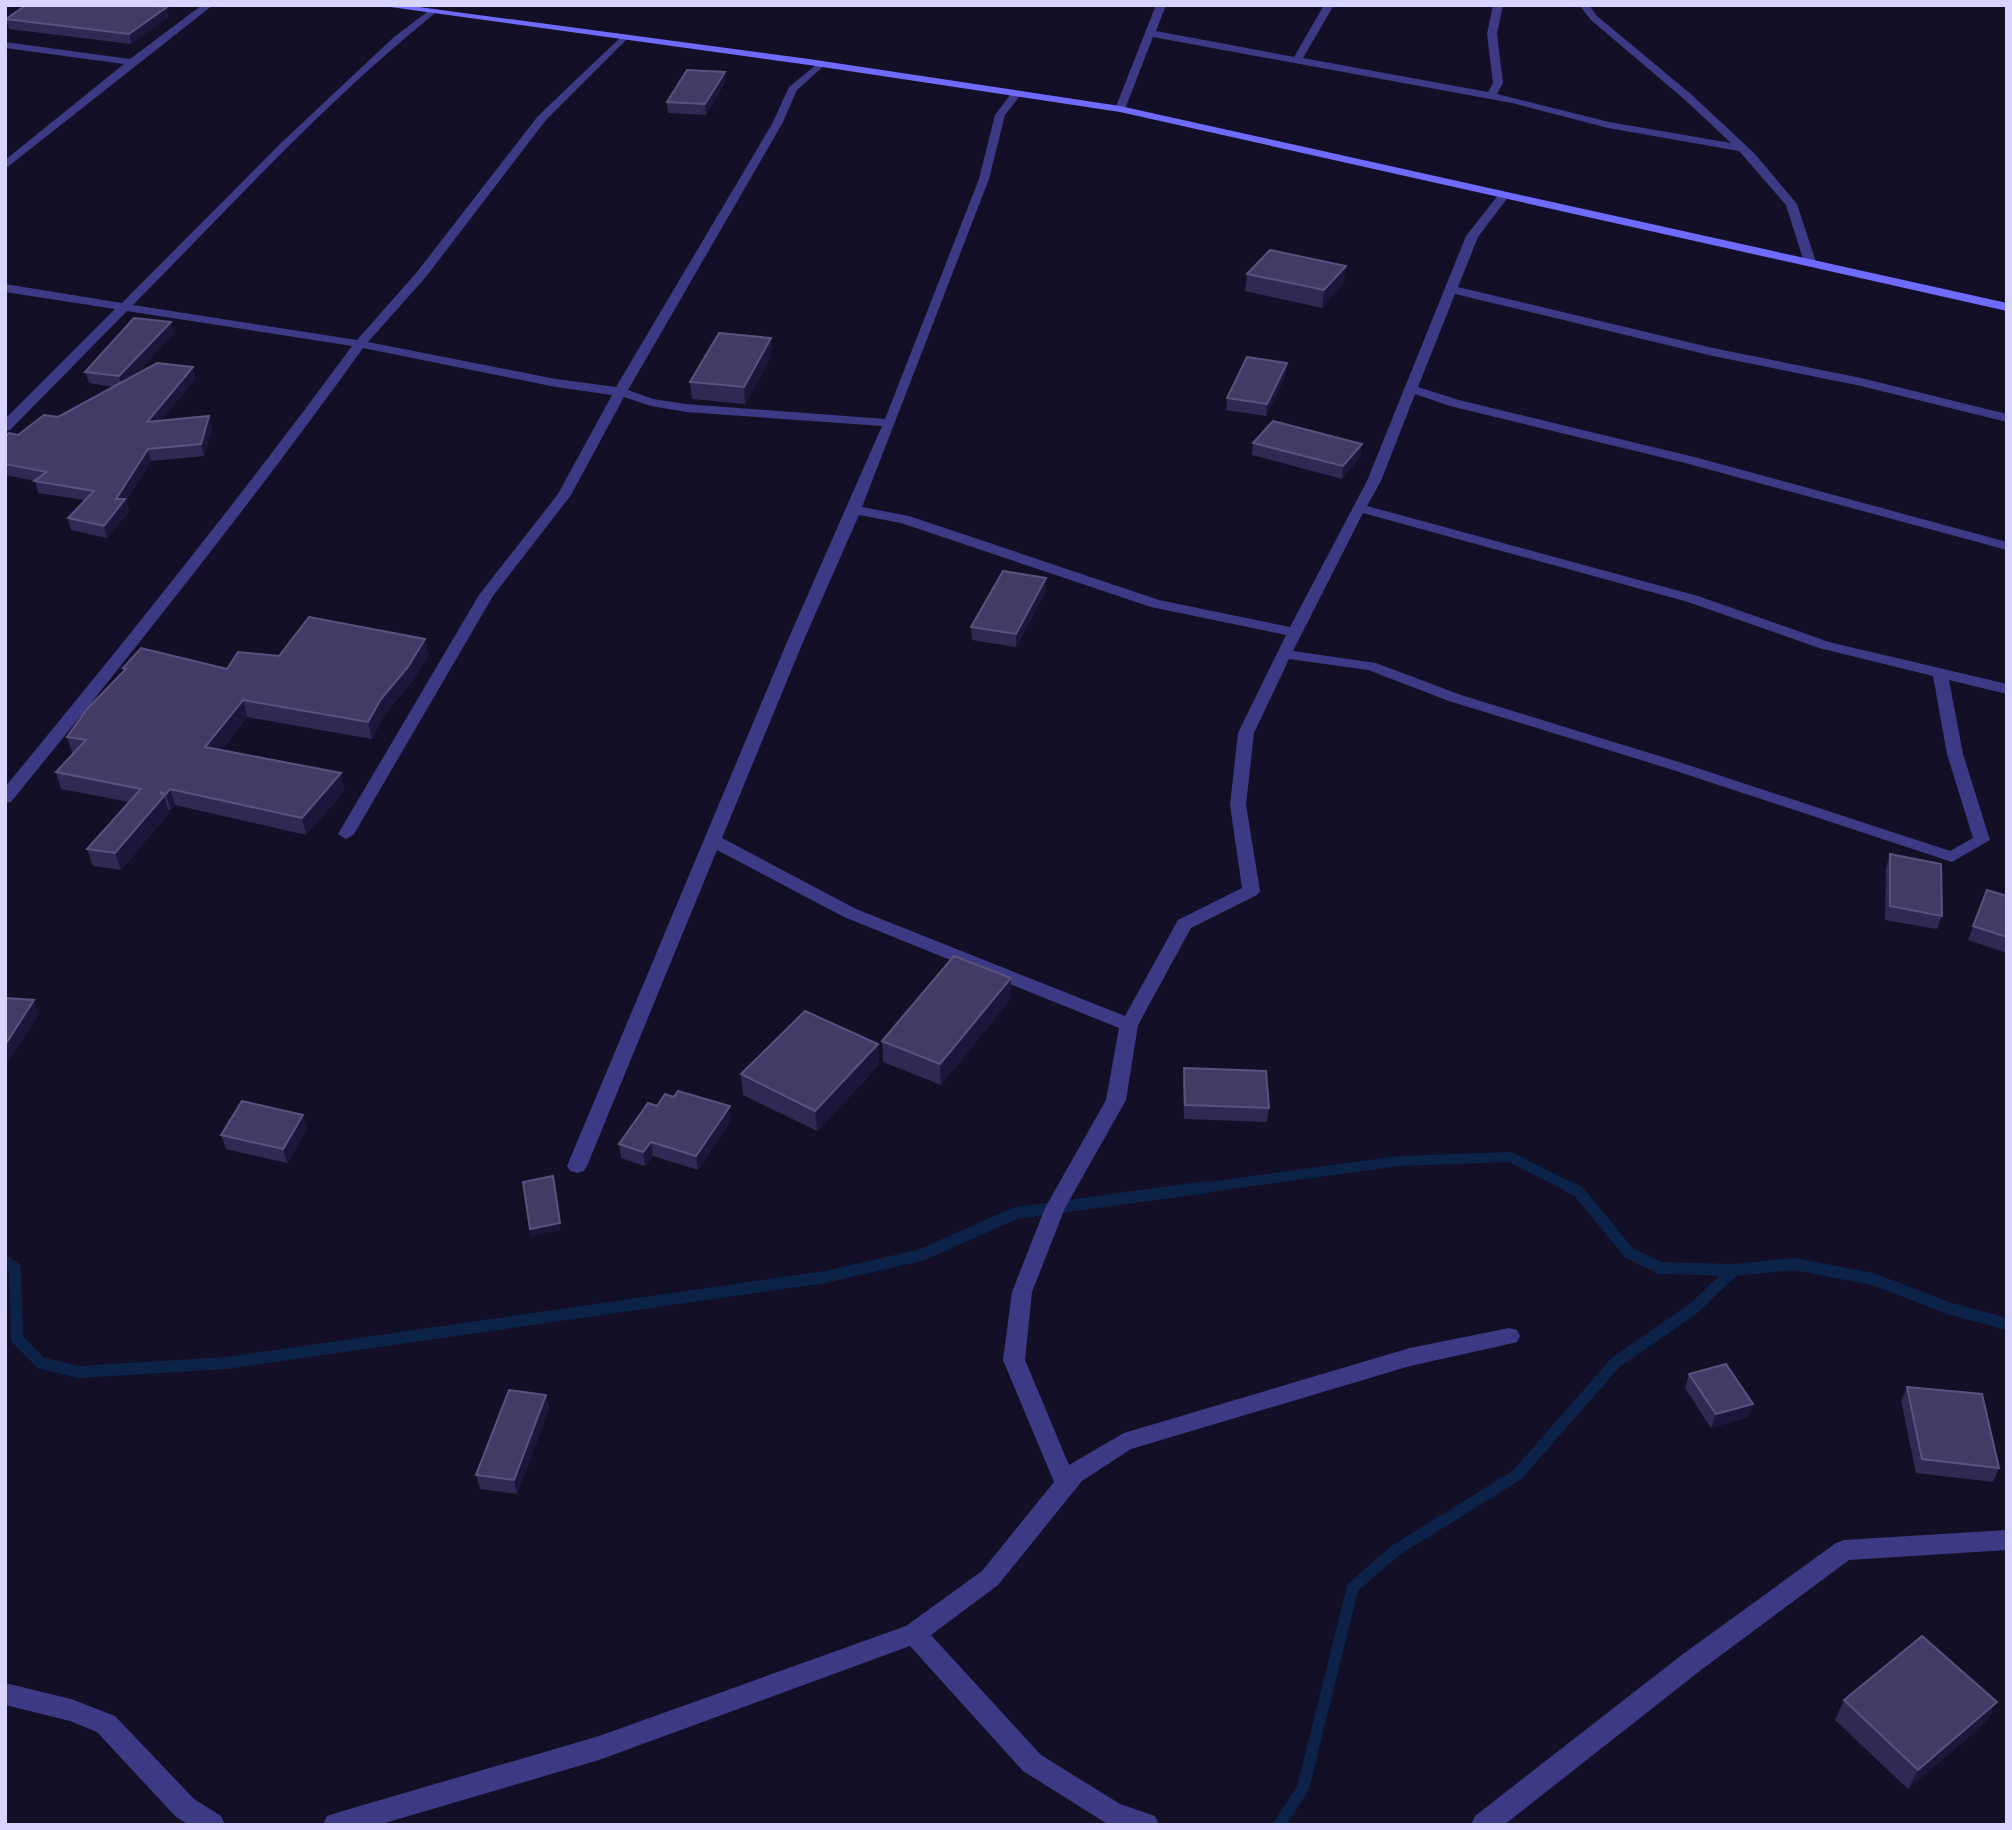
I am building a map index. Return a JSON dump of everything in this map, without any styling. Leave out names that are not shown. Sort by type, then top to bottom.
[{"type":"street","points":[[5,166],[132,62],[208,5]]},
{"type":"street","points":[[381,5],[821,64],[1120,109],[2007,307]]},
{"type":"street","points":[[1120,109],[1161,5]]},
{"type":"street","points":[[1298,59],[1329,5]]},
{"type":"street","points":[[1491,96],[1498,83],[1492,34],[1498,5]]},
{"type":"street","points":[[1584,5],[1594,18],[1688,97],[1743,148],[1791,204],[1810,262]]},
{"type":"street","points":[[5,427],[285,145],[397,39],[431,12]]},
{"type":"street","points":[[1150,33],[1491,96],[1608,125],[1743,148]]},
{"type":"street","points":[[5,798],[144,630],[274,462],[360,344],[421,275],[542,118],[624,37]]},
{"type":"street","points":[[5,45],[132,62]]},
{"type":"street","points":[[346,834],[486,594],[564,495],[647,343],[777,124],[793,89],[821,64]]},
{"type":"street","points":[[577,1166],[795,642],[890,423],[984,179],[1000,115],[1017,93]]},
{"type":"street","points":[[1066,1485],[1014,1360],[1022,1292],[1055,1208],[1116,1100],[1129,1025],[1184,924],[1251,891],[1238,805],[1246,733],[1374,481],[1472,236],[1503,196]]},
{"type":"street","points":[[5,288],[360,344],[556,383],[621,392],[651,402],[686,408],[890,423]]},
{"type":"street","points":[[1451,289],[1713,352],[1861,382],[2007,418]]},
{"type":"street","points":[[1409,388],[1504,416],[1689,460],[2007,546]]},
{"type":"street","points":[[1359,508],[1693,599],[1824,645],[2007,689]]},
{"type":"street","points":[[854,510],[904,519],[1156,604],[1295,632]]},
{"type":"street","points":[[1284,654],[1371,666],[1455,698],[1676,766],[1952,857],[1982,840],[1955,754],[1940,674]]},
{"type":"street","points":[[714,841],[850,913],[1129,1025]]},
{"type":"street","points":[[336,1825],[600,1748],[914,1634],[990,1578],[1074,1474],[1124,1443],[1409,1357],[1509,1336]]},
{"type":"street","points":[[1483,1825],[1692,1662],[1844,1550],[2007,1540]]},
{"type":"street","points":[[914,1634],[1032,1763],[1113,1814],[1146,1825]]},
{"type":"street","points":[[5,1694],[71,1710],[106,1724],[185,1808],[212,1825]]},
{"type":"building","points":[[26,5],[167,7],[129,34],[6,19]]},
{"type":"building","points":[[687,70],[725,72],[705,104],[667,102]]},
{"type":"building","points":[[1270,250],[1346,266],[1324,290],[1247,274]]},
{"type":"building","points":[[134,318],[171,322],[119,376],[85,372]]},
{"type":"building","points":[[719,333],[771,338],[744,387],[690,382]]},
{"type":"building","points":[[1247,357],[1287,363],[1267,404],[1227,398]]},
{"type":"building","points":[[157,363],[193,367],[147,422],[209,416],[201,444],[148,449],[116,499],[125,499],[104,526],[68,518],[94,491],[34,481],[47,472],[5,464],[5,437],[9,433],[18,435],[44,415],[58,417]]},
{"type":"building","points":[[1273,421],[1362,444],[1343,466],[1253,443]]},
{"type":"building","points":[[1003,571],[1046,578],[1016,634],[971,627]]},
{"type":"building","points":[[309,617],[425,639],[408,667],[381,699],[368,722],[243,700],[205,747],[341,773],[302,818],[170,789],[166,794],[160,792],[164,796],[115,853],[87,849],[141,789],[56,772],[86,740],[67,737],[87,709],[126,669],[123,668],[141,648],[227,669],[238,652],[279,656]]},
{"type":"building","points":[[1890,854],[1941,864],[1942,916],[1890,906]]},
{"type":"building","points":[[1987,890],[2007,896],[2007,937],[1973,926]]},
{"type":"building","points":[[954,956],[1011,978],[940,1064],[882,1041]]},
{"type":"building","points":[[5,998],[34,1000],[5,1045]]},
{"type":"building","points":[[805,1011],[878,1044],[815,1111],[741,1074]]},
{"type":"building","points":[[1184,1068],[1266,1071],[1269,1108],[1185,1105]]},
{"type":"building","points":[[678,1091],[730,1106],[696,1156],[651,1142],[643,1152],[619,1144],[648,1103],[657,1106],[665,1094],[674,1097]]},
{"type":"building","points":[[242,1101],[303,1115],[283,1149],[221,1135]]},
{"type":"building","points":[[553,1176],[560,1223],[530,1229],[523,1182]]},
{"type":"building","points":[[1726,1364],[1753,1404],[1716,1414],[1689,1374]]},
{"type":"building","points":[[1907,1387],[1982,1394],[1999,1468],[1922,1459]]},
{"type":"building","points":[[509,1390],[546,1395],[514,1480],[476,1475]]},
{"type":"building","points":[[1922,1636],[1997,1702],[1918,1770],[1844,1700]]},
{"type":"waterway","points":[[1194,1189],[1399,1161],[1510,1157],[1573,1189]]},
{"type":"waterway","points":[[5,1262],[15,1268],[17,1339],[41,1363],[79,1372],[226,1363],[825,1277],[921,1255],[1016,1213],[1207,1187]]},
{"type":"waterway","points":[[1569,1187],[1573,1189]]},
{"type":"waterway","points":[[1573,1189],[1579,1192],[1629,1253],[1660,1268],[1734,1270]]},
{"type":"waterway","points":[[1734,1270],[1794,1264],[1873,1279],[1948,1308],[2007,1324]]},
{"type":"waterway","points":[[1279,1825],[1303,1788],[1353,1587],[1396,1550],[1517,1475],[1616,1362],[1693,1309],[1734,1270]]}]
